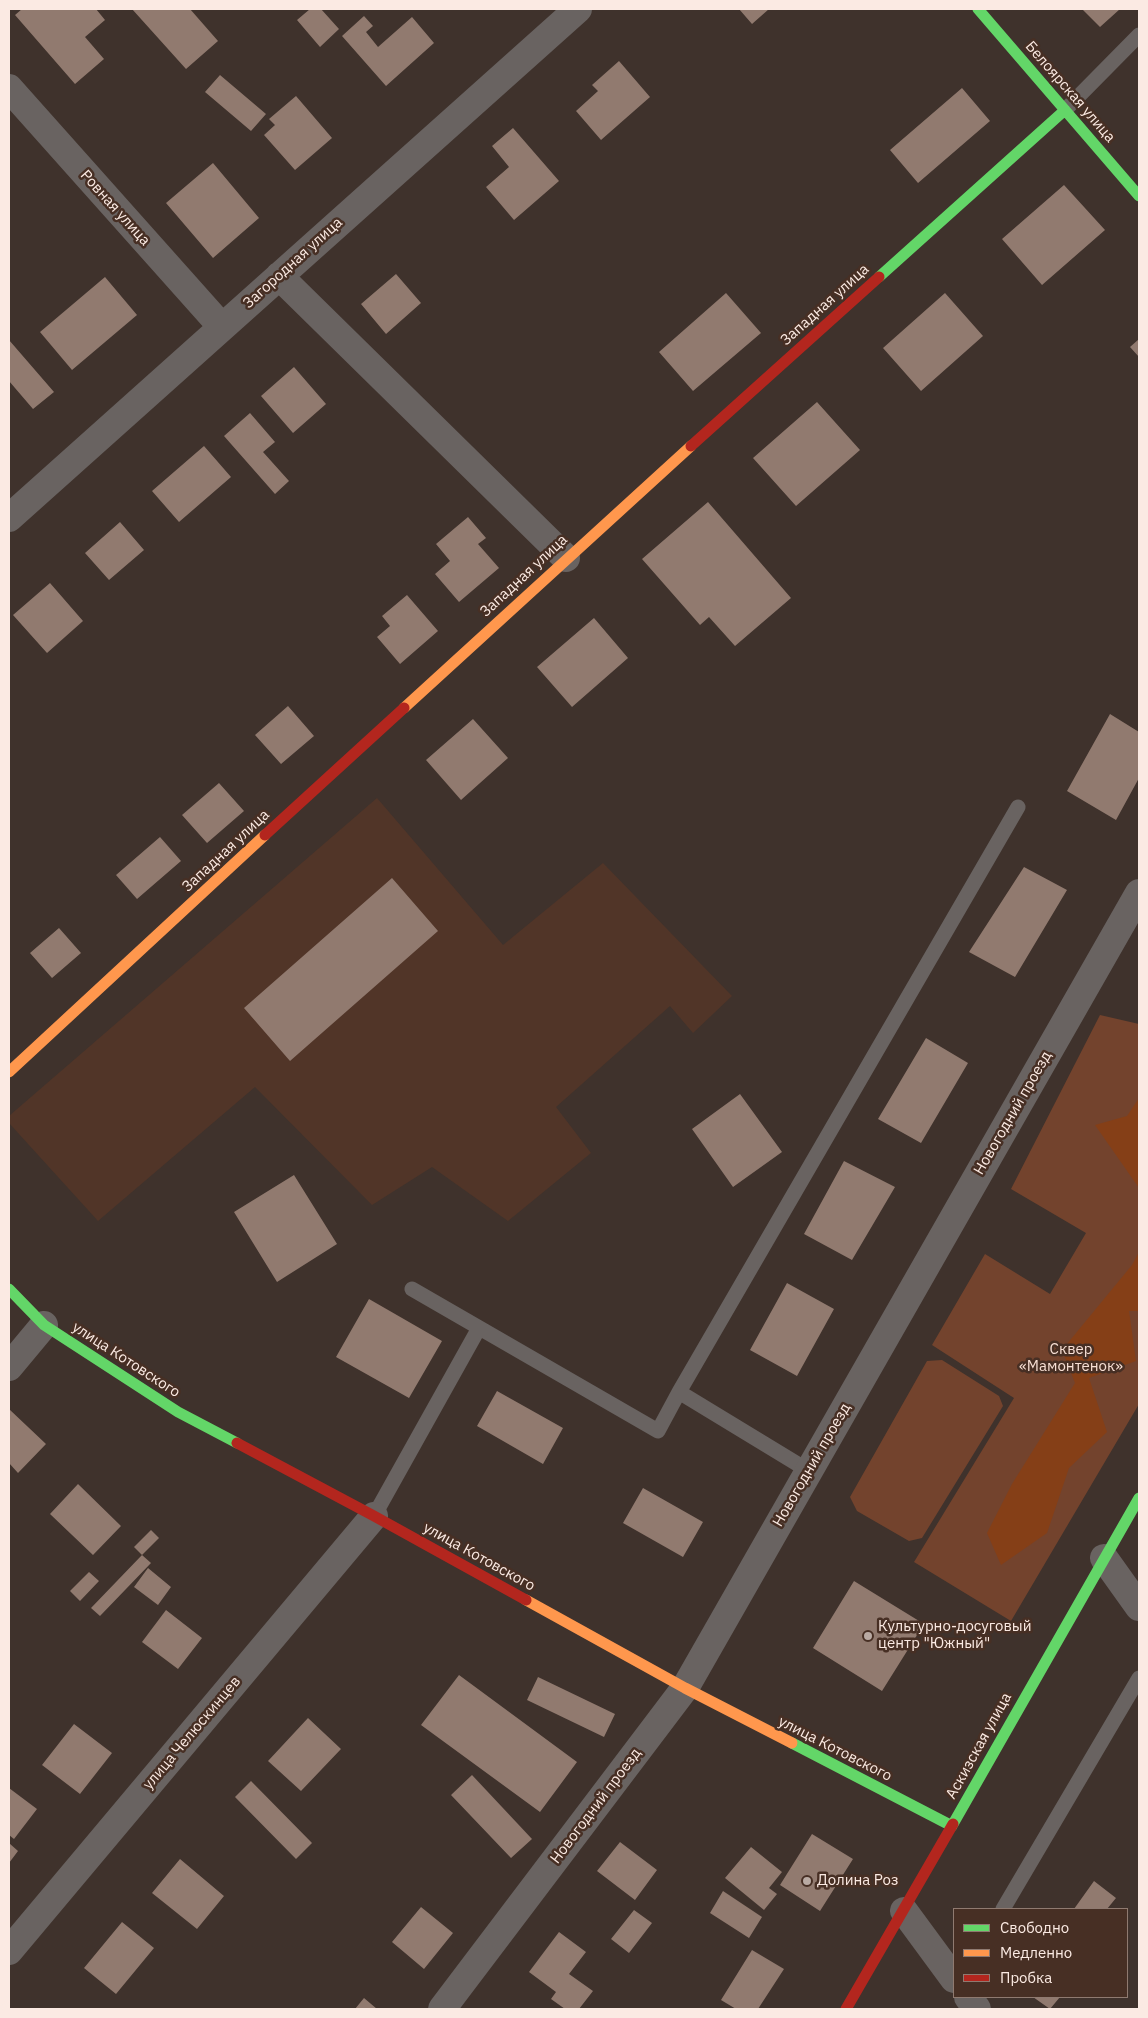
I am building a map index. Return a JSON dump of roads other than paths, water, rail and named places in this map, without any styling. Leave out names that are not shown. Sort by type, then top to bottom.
[{"type":"street","name":"Загородная улица","points":[[9,518],[578,9]]},
{"type":"street","name":"Белоярская улица","points":[[978,9],[1139,196]]},
{"type":"street","name":"Ровная улица","points":[[9,88],[222,327]]},
{"type":"street","name":"Западная улица","points":[[9,1072],[566,558],[1065,110]]},
{"type":"street","points":[[280,276],[566,558]]},
{"type":"street","name":"Новогодний проезд","points":[[442,2009],[685,1688],[1136,907]]},
{"type":"street","name":"улица Котовского","points":[[9,1289],[44,1325],[178,1412],[374,1516],[685,1688],[952,1826]]},
{"type":"street","points":[[9,1367],[44,1325]]},
{"type":"street","name":"Аскизская улица","points":[[846,2009],[904,1911],[1139,1498]]},
{"type":"street","name":"улица Челюскинцев","points":[[9,1951],[374,1516]]},
{"type":"street","points":[[1104,1558],[1139,1607]]},
{"type":"street","points":[[904,1911],[953,1978]]},
{"type":"street","points":[[969,1998],[978,2009]]},
{"type":"lane","points":[[1065,110],[1139,35]]},
{"type":"lane","points":[[412,1289],[658,1431],[678,1392],[1018,807]]},
{"type":"lane","points":[[374,1516],[479,1328]]},
{"type":"lane","points":[[678,1392],[809,1471]]},
{"type":"lane","points":[[1004,1908],[1139,1678]]},
{"type":"place","name":"Культурно-досуговый центр \"Южный\"","points":[[868,1636]]},
{"type":"place","name":"Долина Роз","points":[[807,1881]]},
{"type":"park label","name":"Сквер «Мамонтенок»","points":[[1071,1358]]}]
